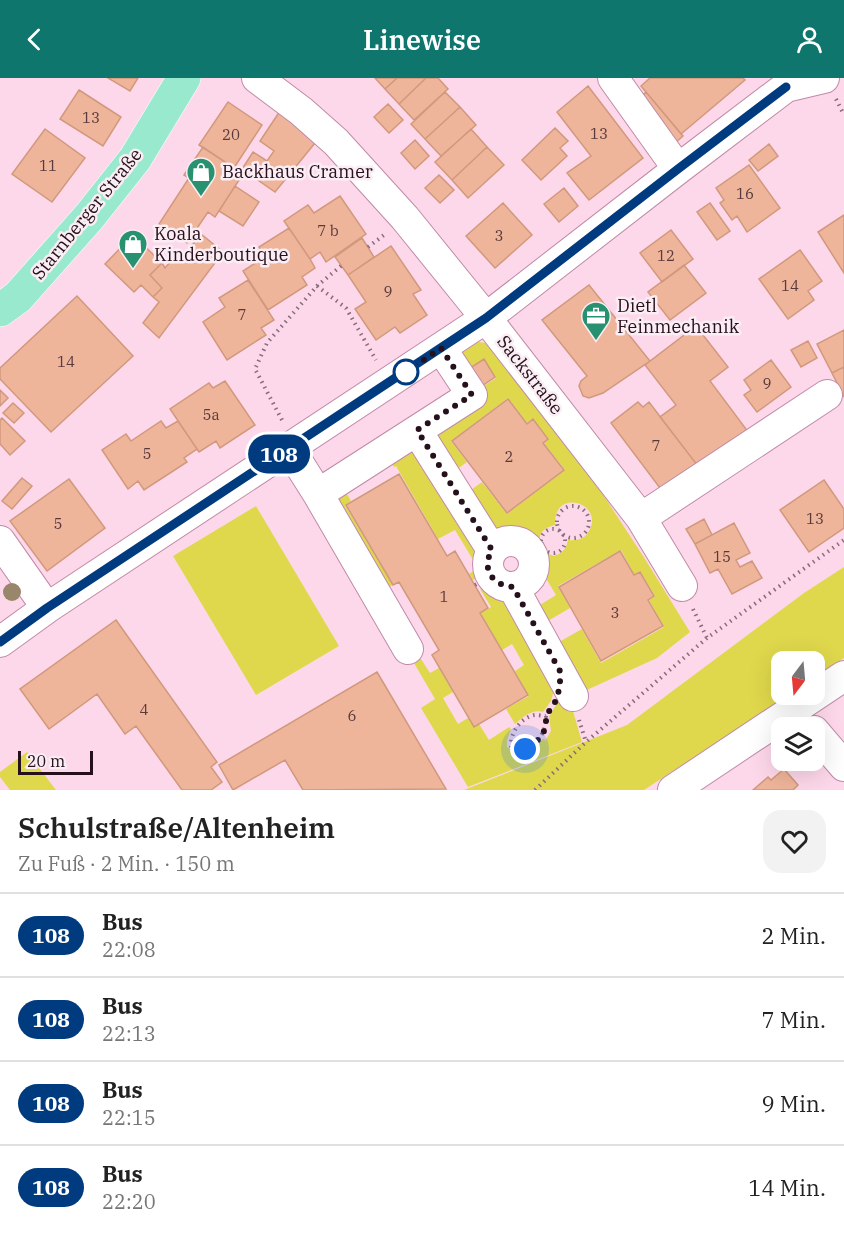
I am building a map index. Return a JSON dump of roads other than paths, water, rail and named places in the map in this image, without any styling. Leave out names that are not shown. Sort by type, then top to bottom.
[{"type":"main road","name":"Starnberger Straße","points":[[0,310],[18,297],[135,159],[184,78]]},
{"type":"street","name":"Sackstraße","points":[[257,78],[301,111],[336,142],[405,218],[486,318],[641,518],[682,586]]},
{"type":"street","points":[[613,78],[678,169]]},
{"type":"street","points":[[0,642],[47,608],[486,318],[786,87],[824,78]]},
{"type":"street","points":[[318,494],[472,395],[441,348]]},
{"type":"street","points":[[641,518],[827,395]]},
{"type":"street","points":[[417,430],[493,575],[566,684]]},
{"type":"street","points":[[292,446],[408,650]]},
{"type":"street","points":[[515,540],[537,548],[534,570],[529,579],[521,585],[493,575],[496,546],[505,541],[515,540]]},
{"type":"street","points":[[0,541],[47,608]]},
{"type":"street","points":[[804,717],[844,676]]},
{"type":"street","points":[[673,790],[771,736]]},
{"type":"street","points":[[825,744],[844,766]]},
{"type":"place","name":"Backhaus Cramer","points":[[201,198]]},
{"type":"place","name":"Koala Kinderboutique","points":[[133,270]]},
{"type":"place","name":"Dietl Feinmechanik","points":[[596,342]]}]
